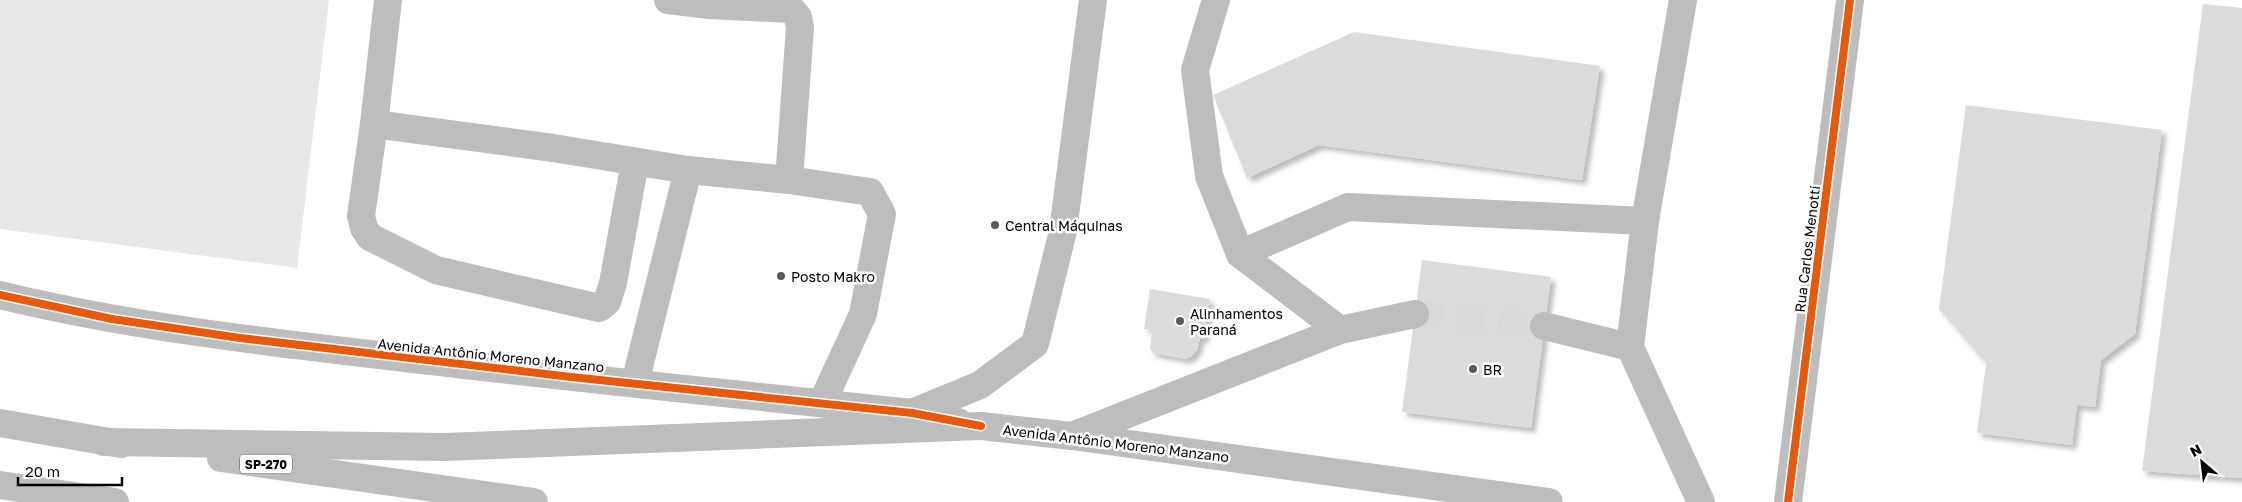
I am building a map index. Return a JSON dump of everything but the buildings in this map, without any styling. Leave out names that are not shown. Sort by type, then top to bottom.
[{"type":"main road","points":[[388,0],[361,216],[364,228],[370,237],[436,270],[599,308],[608,302],[613,283],[635,162]]},
{"type":"main road","points":[[668,0],[709,5],[791,10],[798,17],[800,27],[789,180]]},
{"type":"main road","points":[[912,413],[980,385],[1035,344],[1063,231],[1093,0]]},
{"type":"main road","points":[[1216,0],[1195,70],[1209,176],[1240,254],[1340,330]]},
{"type":"main road","points":[[1683,0],[1645,221],[1630,346],[1701,502]]},
{"type":"main road","name":"Rua Carlos Menotti","points":[[1788,502],[1850,0]]},
{"type":"main road","points":[[374,124],[553,148],[688,170],[789,180],[870,192],[882,214],[863,314],[822,403]]},
{"type":"main road","points":[[635,383],[688,170]]},
{"type":"main road","points":[[1240,254],[1348,207],[1645,221]]},
{"type":"main road","name":"Avenida Antônio Moreno Manzano","points":[[0,295],[112,319],[240,338],[571,378],[635,383],[912,413],[982,426],[1072,436],[1548,502]]},
{"type":"main road","points":[[1072,436],[1340,330],[1415,314]]},
{"type":"main road","points":[[1544,326],[1630,346]]},
{"type":"main road","name":"SP-270","points":[[0,423],[104,442],[534,502]]},
{"type":"main road","points":[[104,442],[445,447],[982,426]]},
{"type":"main road","points":[[0,485],[115,502]]},
{"type":"shaded area","points":[[0,0],[329,0],[297,268],[0,229]]},
{"type":"tunnel","points":[[1415,314],[1544,326]]},
{"type":"cycle path","points":[[1788,502],[1850,0]]},
{"type":"cycle path","points":[[0,295],[112,319],[240,338],[571,377],[912,413],[981,426]]},
{"type":"place","name":"Central Máquinas","points":[[995,225]]},
{"type":"place","name":"Posto Makro","points":[[781,276]]},
{"type":"place","name":"Alinhamentos Paraná","points":[[1180,321]]},
{"type":"place","name":"BR","points":[[1473,369]]}]
